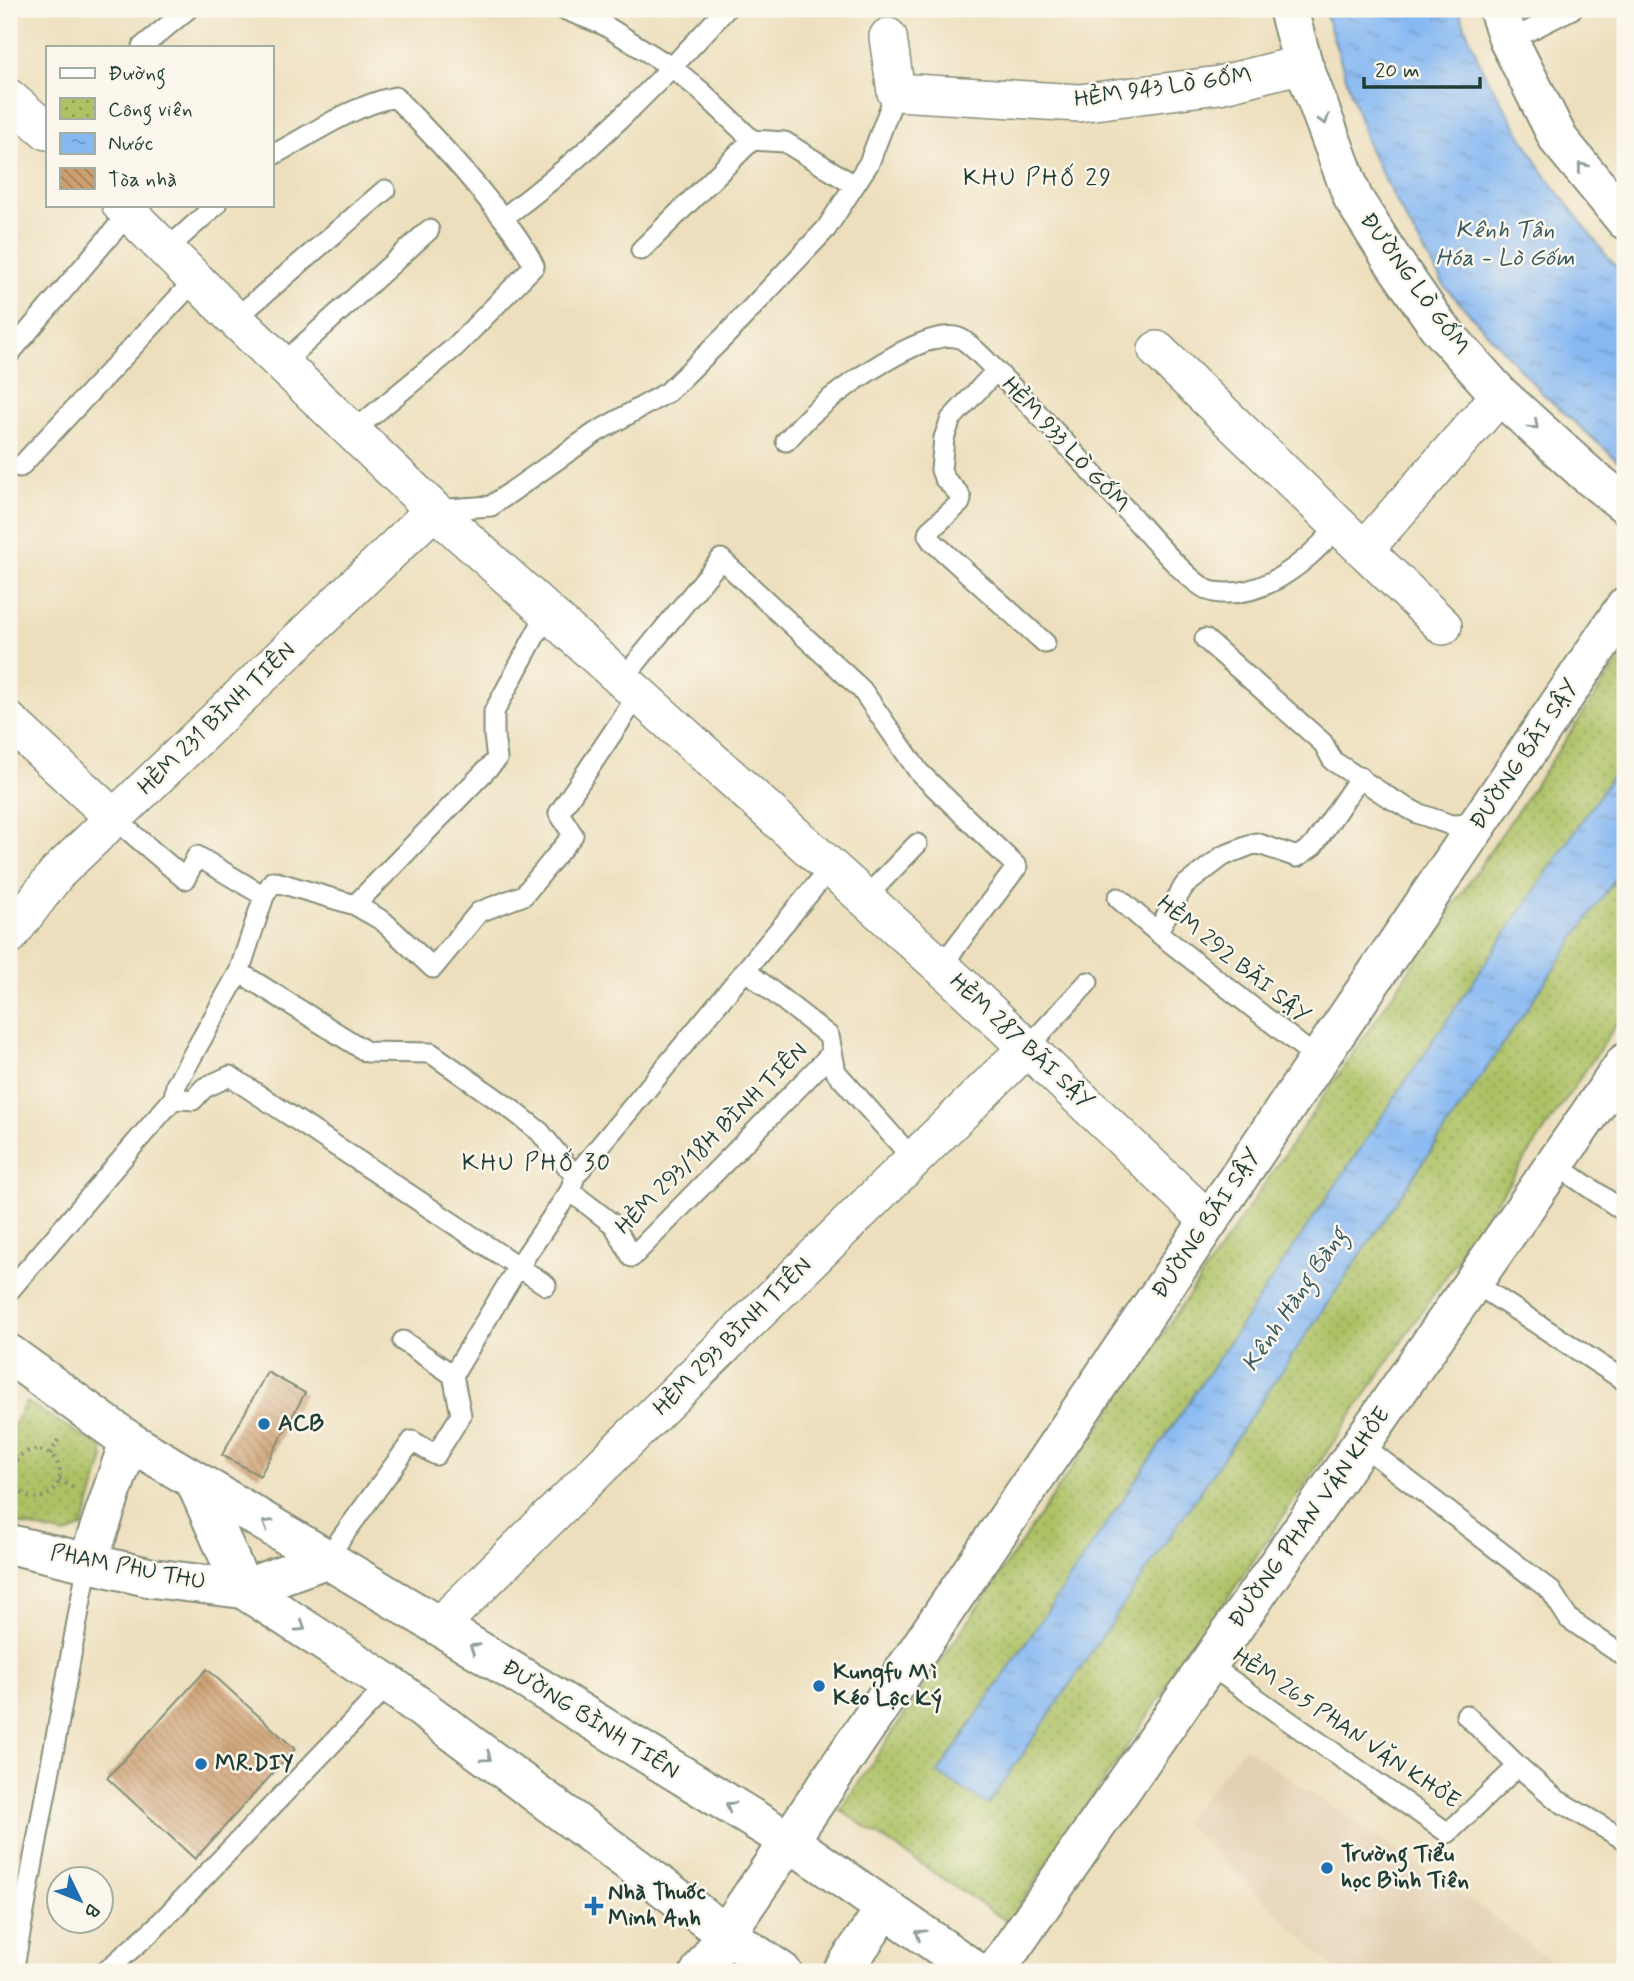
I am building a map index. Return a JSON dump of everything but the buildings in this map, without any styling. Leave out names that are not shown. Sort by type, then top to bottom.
[{"type":"street","name":"ĐƯỜNG LÒ GỐM","points":[[1289,9],[1303,64],[1353,198],[1391,258],[1438,326],[1500,395],[1588,475],[1625,504]]},
{"type":"street","points":[[1503,25],[1559,140],[1625,220]]},
{"type":"street","points":[[888,37],[896,92]]},
{"type":"street","name":"HẺM 943 LÒ GỐM","points":[[896,92],[1079,103],[1219,85],[1303,64]]},
{"type":"street","points":[[9,98],[46,130]]},
{"type":"street","points":[[125,209],[433,510],[831,867]]},
{"type":"street","points":[[1157,350],[1443,626]]},
{"type":"street","name":"HẺM 933 LÒ GỐM","points":[[1351,538],[1500,395]]},
{"type":"street","name":"HẺM 231 BÌNH TIÊN","points":[[9,936],[57,873],[433,510]]},
{"type":"street","name":"ĐƯỜNG BÃI SẬY","points":[[726,1934],[1625,607]]},
{"type":"street","points":[[9,721],[114,818]]},
{"type":"street","name":"HẺM 287 BÃI SẬY","points":[[831,867],[941,966],[1209,1221]]},
{"type":"street","name":"HẺM 293 BÌNH TIÊN","points":[[439,1626],[1027,1048]]},
{"type":"street","name":"ĐƯỜNG PHAN VĂN KHỎE","points":[[995,1972],[1625,1063]]},
{"type":"street","name":"ĐƯỜNG BÌNH TIÊN","points":[[9,1354],[129,1441],[439,1626],[789,1841],[976,1972]]},
{"type":"street","points":[[88,1562],[129,1441]]},
{"type":"street","points":[[195,1481],[243,1589],[389,1684],[726,1934],[782,1972]]},
{"type":"street","name":"PHAM PHU THU","points":[[9,1544],[152,1578],[243,1589],[326,1559]]},
{"type":"street","points":[[842,1972],[885,1909]]},
{"type":"street","points":[[700,1972],[726,1934]]},
{"type":"lane","points":[[143,46],[188,9]]},
{"type":"lane","points":[[563,9],[604,26],[673,68],[752,140],[785,142],[854,185]]},
{"type":"lane","points":[[503,218],[600,140],[673,68],[726,9]]},
{"type":"lane","points":[[1503,25],[1572,9]]},
{"type":"lane","points":[[433,510],[491,506],[595,433],[668,393],[826,229],[869,163],[896,92]]},
{"type":"lane","points":[[273,155],[352,112],[380,100],[395,97],[438,141],[503,218],[524,245],[534,266],[455,346],[352,432]]},
{"type":"lane","points":[[641,250],[752,140]]},
{"type":"lane","points":[[235,319],[385,190]]},
{"type":"lane","points":[[166,250],[215,206]]},
{"type":"lane","points":[[9,354],[125,209]]},
{"type":"lane","points":[[282,364],[429,230]]},
{"type":"lane","points":[[19,467],[196,279]]},
{"type":"lane","name":"HẺM 933 LÒ GỐM","points":[[786,441],[812,414],[884,362],[916,344],[944,336],[961,338],[996,371],[1161,548],[1191,578],[1210,592],[1240,593],[1289,572],[1323,544],[1351,538]]},
{"type":"lane","points":[[996,371],[951,419],[944,438],[941,470],[961,499],[928,535],[1045,643]]},
{"type":"lane","points":[[9,1291],[174,1098],[176,1085],[239,972],[264,896],[273,881],[355,905],[383,921],[433,968],[479,912],[524,895],[573,835],[559,813],[630,687],[721,559],[862,690],[919,772],[1017,867],[941,966]]},
{"type":"lane","points":[[355,905],[497,759],[494,712],[547,613]]},
{"type":"lane","points":[[1205,639],[1323,743],[1333,761],[1417,813],[1451,825],[1478,824]]},
{"type":"lane","points":[[1157,932],[1184,886],[1223,856],[1256,843],[1297,857],[1313,846],[1360,777]]},
{"type":"lane","points":[[114,818],[185,879],[197,856],[264,896]]},
{"type":"lane","points":[[865,898],[917,844]]},
{"type":"lane","points":[[326,1559],[412,1441],[436,1455],[461,1415],[453,1375],[572,1183],[831,867]]},
{"type":"lane","name":"HẺM 292 BÃI SẬY","points":[[1118,898],[1319,1060]]},
{"type":"lane","name":"HẺM 293/18H BÌNH TIÊN","points":[[745,970],[829,1036],[836,1072],[913,1159]]},
{"type":"lane","points":[[239,972],[367,1052],[431,1053],[516,1112],[540,1132],[572,1183]]},
{"type":"lane","points":[[1027,1048],[1088,982]]},
{"type":"lane","name":"HẺM 293/18H BÌNH TIÊN","points":[[572,1183],[614,1226],[632,1257],[832,1053]]},
{"type":"lane","points":[[174,1098],[193,1100],[204,1088],[230,1076],[546,1285]]},
{"type":"lane","points":[[1555,1164],[1625,1212]]},
{"type":"lane","points":[[1473,1282],[1625,1381]]},
{"type":"lane","points":[[403,1341],[453,1375]]},
{"type":"lane","points":[[1361,1444],[1551,1591],[1569,1619],[1625,1657]]},
{"type":"lane","points":[[13,1972],[88,1562]]},
{"type":"lane","name":"HẺM 265 PHAN VĂN KHỎE","points":[[1208,1664],[1448,1833],[1518,1766]]},
{"type":"lane","points":[[105,1972],[154,1929],[389,1684]]},
{"type":"lane","points":[[1466,1715],[1557,1800],[1625,1840]]},
{"type":"path","points":[[34,1450],[50,1454],[60,1467],[55,1490],[41,1498],[33,1499],[19,1492],[12,1479],[14,1463],[26,1452],[34,1450]]},
{"type":"shaded area","name":"Trường Tiểu học Bình Tiên","points":[[1244,1747],[1490,1914],[1563,1972],[1338,1972],[1183,1822]]},
{"type":"green space","points":[[1625,652],[1625,1012],[1008,1922],[840,1810]]},
{"type":"green space","points":[[26,1402],[102,1448],[104,1458],[83,1527],[65,1535],[9,1522],[9,1434]]},
{"type":"water","name":"Kênh Tân Hóa - Lò Gốm","points":[[1324,9],[1458,9],[1483,71],[1543,172],[1625,276],[1625,467],[1543,394],[1445,287],[1369,149]]},
{"type":"water","name":"Kênh Hàng Bàng","points":[[1625,757],[1625,864],[988,1805],[938,1773]]},
{"type":"place","name":"ACB","points":[[264,1424]]},
{"type":"place","name":"Kungfu Mì Kéo Lộc Ký","points":[[819,1686]]},
{"type":"place","name":"MR.DIY","points":[[201,1764]]},
{"type":"place","name":"Trường Tiểu học Bình Tiên","points":[[1327,1868]]},
{"type":"place","name":"Nhà Thuốc Minh Anh","points":[[594,1906]]},
{"type":"district","name":"KHU PHỐ 29","points":[[1038,178]]},
{"type":"district","name":"KHU PHỐ 30","points":[[537,1163]]}]
